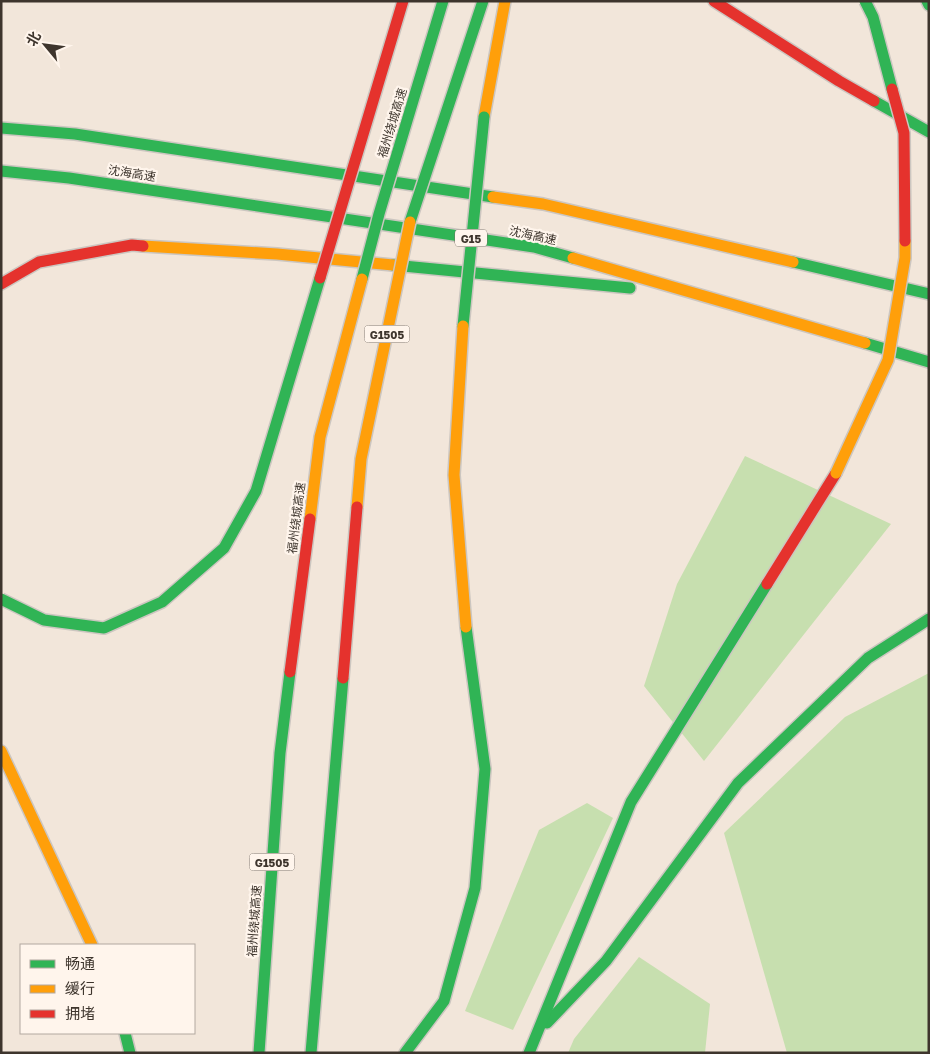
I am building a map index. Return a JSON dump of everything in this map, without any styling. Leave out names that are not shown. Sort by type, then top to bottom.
[{"type":"highway","points":[[1,599],[44,620],[104,628],[162,602],[224,548],[256,491],[403,1]]},
{"type":"highway","name":"福州绕城高速","points":[[259,1053],[280,753],[320,437],[379,214],[443,1]]},
{"type":"highway","name":"G1505","points":[[311,1053],[363,450],[411,218],[483,1]]},
{"type":"highway","points":[[405,1053],[444,1001],[475,888],[485,769],[466,627],[454,475],[462,332],[484,117],[505,1]]},
{"type":"highway","points":[[714,1],[840,81],[929,132]]},
{"type":"highway","points":[[529,1053],[631,802],[836,473],[888,360],[905,258],[904,133],[873,17],[864,1]]},
{"type":"highway","points":[[927,1],[929,5]]},
{"type":"highway","points":[[1,128],[75,134],[543,204],[929,294]]},
{"type":"highway","name":"沈海高速","points":[[1,171],[70,178],[534,247],[929,362]]},
{"type":"highway","points":[[1,284],[39,262],[132,245],[277,254],[696,294]]},
{"type":"highway","points":[[537,1033],[606,961],[738,783],[868,658],[929,619]]},
{"type":"highway","points":[[1,751],[92,944]]},
{"type":"highway","points":[[124,1034],[130,1053]]},
{"type":"green space","points":[[745,456],[891,524],[704,761],[644,686],[677,584]]},
{"type":"green space","points":[[929,673],[929,1053],[787,1053],[724,833],[845,717]]},
{"type":"green space","points":[[587,803],[613,818],[513,1030],[465,1011],[539,830]]},
{"type":"green space","points":[[639,957],[710,1004],[705,1053],[568,1053],[574,1039]]},
{"type":"traffic: fast","points":[[362,279],[379,214],[443,1]]},
{"type":"traffic: fast","points":[[410,222],[483,1]]},
{"type":"traffic: fast","points":[[865,1],[873,17],[892,89]]},
{"type":"traffic: fast","points":[[927,1],[929,5]]},
{"type":"traffic: fast","points":[[874,101],[929,132]]},
{"type":"traffic: fast","points":[[463,326],[484,117]]},
{"type":"traffic: fast","points":[[1,128],[75,134],[493,197]]},
{"type":"traffic: fast","points":[[1,171],[69,178],[534,247],[573,258]]},
{"type":"traffic: fast","points":[[793,262],[929,294]]},
{"type":"traffic: fast","points":[[393,265],[630,288]]},
{"type":"traffic: fast","points":[[1,599],[44,620],[104,628],[162,602],[224,548],[256,491],[320,278]]},
{"type":"traffic: fast","points":[[865,343],[929,362]]},
{"type":"traffic: fast","points":[[529,1053],[631,802],[767,584]]},
{"type":"traffic: fast","points":[[547,1023],[606,961],[738,783],[868,658],[929,619]]},
{"type":"traffic: fast","points":[[405,1053],[444,1001],[475,888],[485,769],[466,627]]},
{"type":"traffic: fast","points":[[259,1053],[280,753],[290,672]]},
{"type":"traffic: fast","points":[[311,1053],[343,678]]},
{"type":"traffic: fast","points":[[125,1034],[130,1053]]},
{"type":"traffic: slow","points":[[484,117],[505,1]]},
{"type":"traffic: slow","points":[[493,197],[543,204],[793,262]]},
{"type":"traffic: slow","points":[[357,507],[361,459],[410,222]]},
{"type":"traffic: slow","points":[[836,473],[888,360],[905,258],[905,241]]},
{"type":"traffic: slow","points":[[143,246],[277,254],[393,265]]},
{"type":"traffic: slow","points":[[573,258],[865,343]]},
{"type":"traffic: slow","points":[[310,519],[320,437],[362,279]]},
{"type":"traffic: slow","points":[[463,326],[454,475],[466,627]]},
{"type":"traffic: slow","points":[[1,751],[92,944]]},
{"type":"traffic: jam","points":[[320,278],[403,1]]},
{"type":"traffic: jam","points":[[714,1],[839,81],[874,101]]},
{"type":"traffic: jam","points":[[892,89],[904,133],[905,241]]},
{"type":"traffic: jam","points":[[1,284],[39,262],[132,245],[143,246]]},
{"type":"traffic: jam","points":[[767,584],[836,473]]},
{"type":"traffic: jam","points":[[343,678],[357,507]]},
{"type":"traffic: jam","points":[[290,672],[310,519]]}]
